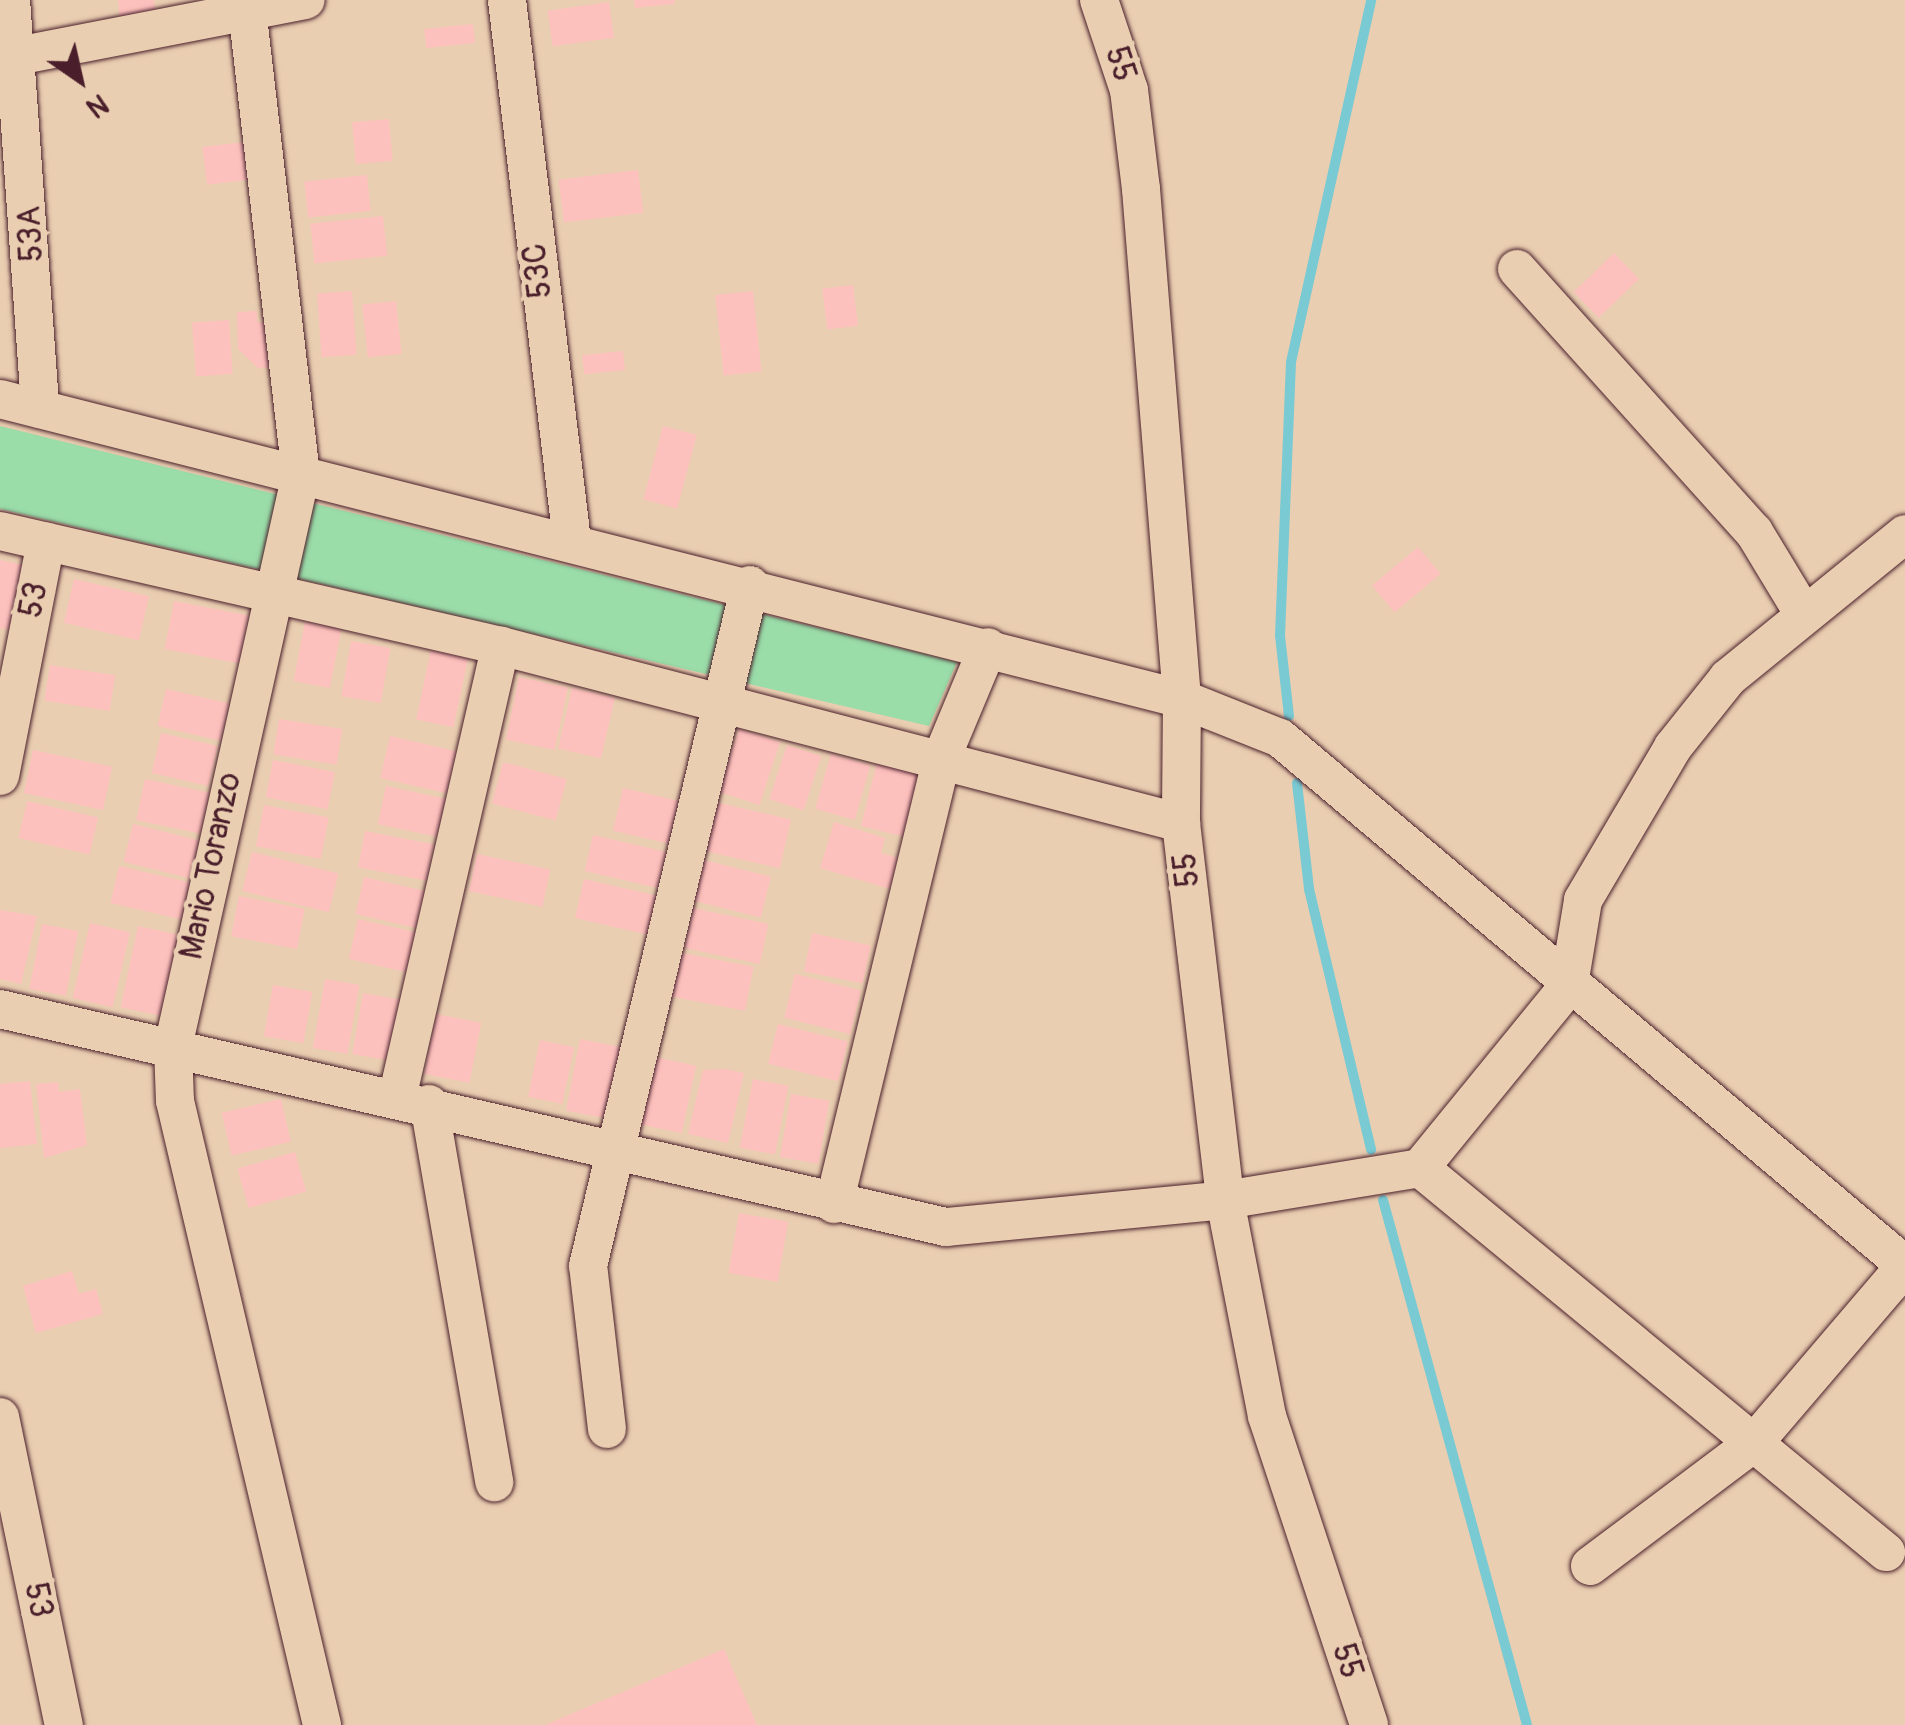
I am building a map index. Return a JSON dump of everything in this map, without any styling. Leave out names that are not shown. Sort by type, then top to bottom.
[{"type":"street","name":"53A","points":[[11,0],[16,56],[13,161],[40,409]]},
{"type":"street","points":[[16,56],[247,6],[306,0]]},
{"type":"street","name":"53C","points":[[507,0],[572,542]]},
{"type":"street","name":"55","points":[[1098,0],[1129,90],[1141,188],[1182,698],[1181,823],[1225,1200],[1267,1416],[1368,1725]]},
{"type":"street","name":"Mario Toranzo","points":[[247,6],[301,474],[268,590],[173,1047],[190,1169],[322,1725]]},
{"type":"street","points":[[1516,269],[1754,532],[1803,613]]},
{"type":"street","points":[[0,399],[750,585],[1182,698],[1280,738],[1905,1266],[1754,1443],[1590,1566]]},
{"type":"street","points":[[0,531],[501,646],[942,757],[1181,823]]},
{"type":"street","points":[[0,1009],[413,1099],[614,1152],[946,1227],[1225,1200],[1420,1168],[1570,984],[1583,900],[1673,747],[1728,678],[1803,613],[1905,534]]},
{"type":"street","name":"53","points":[[0,776],[46,541]]},
{"type":"street","points":[[608,1429],[588,1266],[750,585]]},
{"type":"street","points":[[494,1482],[413,1099],[501,646]]},
{"type":"street","points":[[834,1204],[942,757],[988,647]]},
{"type":"street","points":[[1420,1168],[1886,1552]]},
{"type":"street","name":"53","points":[[0,1417],[64,1725]]},
{"type":"green space","points":[[0,426],[957,662],[929,726],[0,509]]},
{"type":"building","points":[[118,0],[154,0],[156,17],[120,20]]},
{"type":"building","points":[[634,0],[674,0],[675,4],[635,8]]},
{"type":"building","points":[[609,2],[614,38],[553,46],[548,11]]},
{"type":"building","points":[[473,24],[475,43],[426,48],[424,29]]},
{"type":"building","points":[[389,119],[393,161],[356,164],[352,122]]},
{"type":"building","points":[[260,140],[265,178],[207,185],[202,147]]},
{"type":"building","points":[[638,170],[643,213],[564,222],[559,180]]},
{"type":"building","points":[[367,175],[371,211],[308,217],[304,182]]},
{"type":"building","points":[[383,216],[387,256],[315,263],[310,224]]},
{"type":"building","points":[[1614,253],[1639,279],[1599,318],[1574,292]]},
{"type":"building","points":[[853,285],[858,326],[827,329],[822,289]]},
{"type":"building","points":[[352,291],[356,355],[322,357],[317,293]]},
{"type":"building","points":[[753,291],[761,372],[724,376],[715,295]]},
{"type":"building","points":[[396,301],[402,354],[368,357],[362,305]]},
{"type":"building","points":[[257,311],[257,322],[276,322],[277,367],[258,368],[238,349],[237,312]]},
{"type":"building","points":[[229,320],[233,374],[196,376],[192,323]]},
{"type":"building","points":[[623,351],[625,370],[584,374],[582,355]]},
{"type":"building","points":[[663,426],[697,435],[677,508],[643,499]]},
{"type":"building","points":[[1418,547],[1440,574],[1395,612],[1372,586]]},
{"type":"building","points":[[0,560],[34,567],[19,632],[0,628]]},
{"type":"building","points":[[74,579],[149,596],[139,640],[64,623]]},
{"type":"building","points":[[174,601],[249,616],[239,664],[165,649]]},
{"type":"building","points":[[305,622],[341,629],[330,688],[294,681]]},
{"type":"building","points":[[351,641],[390,648],[381,703],[341,696]]},
{"type":"building","points":[[431,650],[468,658],[453,727],[416,719]]},
{"type":"building","points":[[50,665],[115,675],[110,711],[44,701]]},
{"type":"building","points":[[519,677],[568,687],[555,750],[506,740]]},
{"type":"building","points":[[572,688],[615,698],[601,758],[558,748]]},
{"type":"building","points":[[166,689],[229,704],[221,741],[157,726]]},
{"type":"building","points":[[279,719],[342,729],[337,765],[273,755]]},
{"type":"building","points":[[739,729],[780,742],[760,805],[719,792]]},
{"type":"building","points":[[161,733],[218,746],[208,786],[152,773]]},
{"type":"building","points":[[390,736],[456,751],[447,793],[380,778]]},
{"type":"building","points":[[787,745],[821,756],[804,810],[769,799]]},
{"type":"building","points":[[33,750],[112,767],[103,810],[24,793]]},
{"type":"building","points":[[831,754],[870,765],[855,820],[815,809]]},
{"type":"building","points":[[273,760],[335,772],[328,809],[266,797]]},
{"type":"building","points":[[503,762],[567,779],[556,821],[492,804]]},
{"type":"building","points":[[877,762],[920,773],[904,837],[861,826]]},
{"type":"building","points":[[145,779],[210,793],[201,834],[136,820]]},
{"type":"building","points":[[386,786],[447,799],[439,837],[378,824]]},
{"type":"building","points":[[623,788],[679,801],[669,844],[613,831]]},
{"type":"building","points":[[27,801],[98,817],[90,854],[18,838]]},
{"type":"building","points":[[715,802],[791,820],[780,868],[704,851]]},
{"type":"building","points":[[264,805],[329,818],[321,859],[256,846]]},
{"type":"building","points":[[834,822],[885,838],[881,853],[899,858],[890,889],[820,868]]},
{"type":"building","points":[[133,824],[202,841],[192,879],[124,862]]},
{"type":"building","points":[[365,831],[434,844],[427,881],[358,867]]},
{"type":"building","points":[[593,835],[666,852],[658,888],[585,871]]},
{"type":"building","points":[[252,852],[338,874],[329,912],[242,891]]},
{"type":"building","points":[[477,854],[550,870],[542,907],[469,891]]},
{"type":"building","points":[[704,860],[771,877],[761,917],[694,901]]},
{"type":"building","points":[[119,866],[191,883],[183,920],[110,903]]},
{"type":"building","points":[[364,877],[427,892],[419,929],[355,914]]},
{"type":"building","points":[[584,879],[657,896],[648,935],[575,918]]},
{"type":"building","points":[[239,896],[305,909],[297,949],[231,936]]},
{"type":"building","points":[[693,908],[768,924],[760,964],[684,948]]},
{"type":"building","points":[[0,910],[37,916],[21,984],[0,979]]},
{"type":"building","points":[[358,919],[421,934],[412,974],[349,959]]},
{"type":"building","points":[[90,923],[130,932],[113,1007],[73,998]]},
{"type":"building","points":[[42,924],[78,931],[66,996],[29,989]]},
{"type":"building","points":[[138,926],[180,935],[163,1016],[121,1007]]},
{"type":"building","points":[[812,933],[871,945],[863,984],[804,971]]},
{"type":"building","points":[[678,952],[754,967],[745,1011],[669,996]]},
{"type":"building","points":[[795,974],[861,990],[850,1034],[784,1018]]},
{"type":"building","points":[[325,979],[359,985],[347,1054],[313,1048]]},
{"type":"building","points":[[273,985],[312,992],[303,1043],[264,1036]]},
{"type":"building","points":[[363,993],[401,1000],[391,1061],[352,1054]]},
{"type":"building","points":[[436,1014],[481,1023],[470,1083],[424,1074]]},
{"type":"building","points":[[778,1024],[848,1041],[838,1081],[768,1064]]},
{"type":"building","points":[[580,1039],[623,1047],[609,1119],[566,1111]]},
{"type":"building","points":[[540,1040],[574,1047],[562,1104],[528,1097]]},
{"type":"building","points":[[655,1057],[696,1066],[682,1133],[641,1124]]},
{"type":"building","points":[[703,1070],[744,1073],[728,1143],[688,1134]]},
{"type":"building","points":[[753,1079],[788,1086],[775,1155],[740,1148]]},
{"type":"building","points":[[30,1081],[37,1144],[0,1148],[0,1084]]},
{"type":"building","points":[[58,1082],[59,1092],[80,1089],[87,1145],[44,1158],[36,1084]]},
{"type":"building","points":[[791,1094],[829,1101],[818,1164],[780,1157]]},
{"type":"building","points":[[281,1099],[291,1142],[231,1156],[222,1113]]},
{"type":"building","points":[[295,1152],[306,1191],[249,1208],[237,1169]]},
{"type":"building","points":[[739,1213],[788,1222],[778,1282],[728,1273]]},
{"type":"building","points":[[72,1271],[79,1294],[96,1289],[103,1314],[36,1333],[23,1286]]},
{"type":"building","points":[[724,1649],[757,1725],[545,1725]]},
{"type":"waterway","points":[[1289,716],[1280,636],[1291,362],[1371,0]]},
{"type":"waterway","points":[[1297,783],[1309,889],[1371,1150]]},
{"type":"waterway","points":[[1383,1200],[1527,1725]]}]
